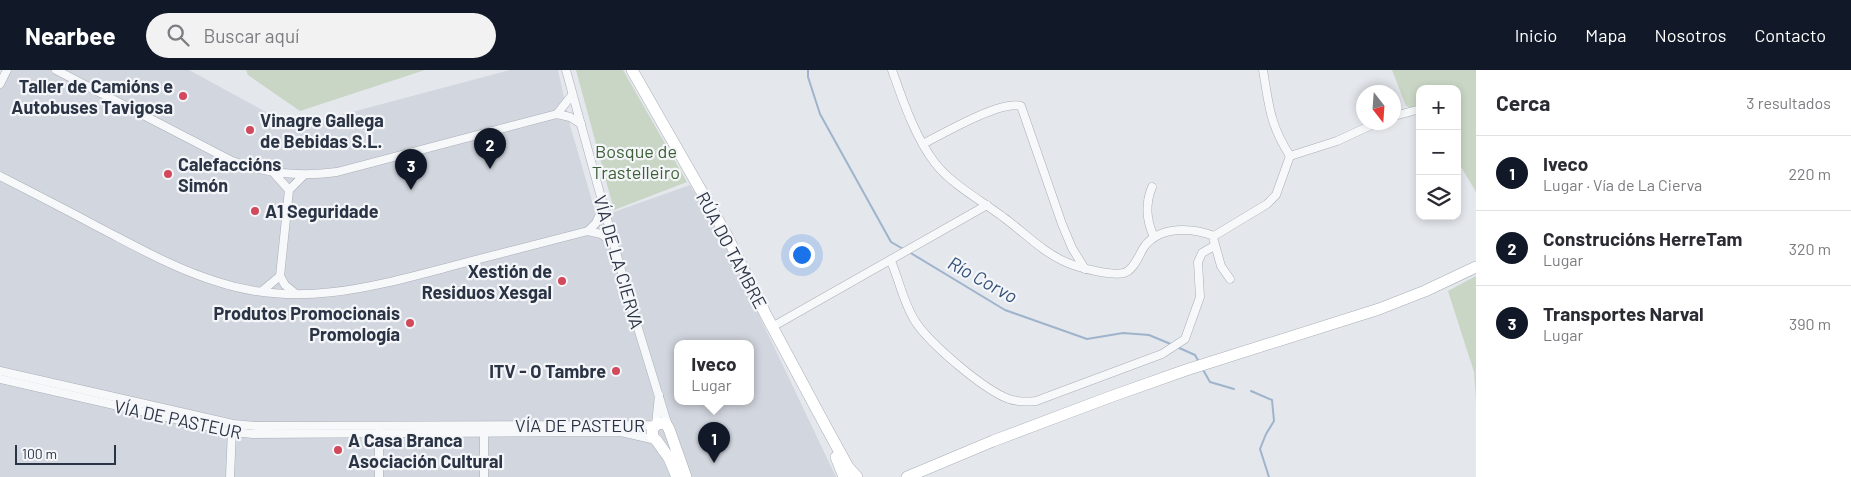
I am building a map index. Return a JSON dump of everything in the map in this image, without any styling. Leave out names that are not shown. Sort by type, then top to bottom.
[{"type":"main road","name":"RÚA DO TAMBRE","points":[[632,70],[726,236],[825,425]]},
{"type":"main road","points":[[906,477],[1046,421],[1186,370],[1379,309],[1426,291],[1476,267]]},
{"type":"main road","points":[[657,440],[666,439],[669,429],[663,423],[656,425],[652,429],[652,434],[669,458],[677,477]]},
{"type":"main road","points":[[825,425],[844,477]]},
{"type":"main road","points":[[825,425],[848,467],[857,477]]},
{"type":"main road","name":"VÍA DE LA CIERVA","points":[[669,429],[686,477]]},
{"type":"street","points":[[0,84],[7,70]]},
{"type":"street","points":[[56,70],[219,155],[245,166],[290,174],[304,175],[337,172],[576,108]]},
{"type":"street","name":"VÍA DE LA CIERVA","points":[[566,70],[629,299],[669,429]]},
{"type":"street","points":[[892,70],[923,144],[935,164],[1029,238],[1067,263],[1085,269],[1118,274],[1127,271],[1144,247],[1154,238],[1166,233],[1186,229],[1214,236],[1267,204],[1276,195],[1290,156]]},
{"type":"street","points":[[1263,70],[1270,116],[1278,138],[1290,156]]},
{"type":"street","points":[[560,113],[572,95]]},
{"type":"street","points":[[923,144],[970,118],[1010,106],[1021,106],[1062,224],[1072,248],[1085,269]]},
{"type":"street","points":[[1401,114],[1416,110]]},
{"type":"street","points":[[560,113],[581,124]]},
{"type":"street","points":[[1290,156],[1337,141],[1361,130]]},
{"type":"street","points":[[274,172],[289,187]]},
{"type":"street","points":[[279,293],[276,286],[280,279],[290,174]]},
{"type":"street","points":[[289,187],[304,175]]},
{"type":"street","points":[[0,176],[188,272],[220,283],[262,292],[296,294],[338,293],[376,286],[609,225]]},
{"type":"street","points":[[1152,187],[1146,203],[1148,222],[1154,238]]},
{"type":"street","points":[[772,327],[987,205]]},
{"type":"street","points":[[592,230],[604,207]]},
{"type":"street","points":[[592,230],[614,243]]},
{"type":"street","points":[[1214,236],[1214,246],[1221,266],[1230,279]]},
{"type":"street","points":[[891,261],[910,311],[924,334],[982,385],[1011,400],[1036,401],[1162,354],[1184,339],[1200,297],[1198,262],[1202,253],[1214,246]]},
{"type":"street","points":[[262,292],[280,279]]},
{"type":"street","points":[[280,279],[296,294]]},
{"type":"street","name":"VÍA DE PASTEUR","points":[[0,370],[233,424],[257,426],[379,425],[484,430],[621,432],[657,440]]},
{"type":"street","name":"VÍA DE PASTEUR","points":[[0,379],[232,432],[253,434],[380,434],[656,425]]},
{"type":"street","name":"VÍA DE LA CIERVA","points":[[656,425],[659,395]]},
{"type":"street","points":[[230,477],[233,424]]},
{"type":"street","points":[[379,425],[379,477]]},
{"type":"street","points":[[484,430],[484,477]]},
{"type":"shaded area","points":[[8,70],[189,70],[286,123],[307,124],[510,70],[558,70],[570,125],[597,218],[690,185],[726,246],[836,477],[0,477],[0,84]]},
{"type":"green space","points":[[246,70],[425,70],[300,111],[248,75]]},
{"type":"green space","name":"Bosque de Trastelleiro","points":[[576,70],[623,70],[687,182],[614,210]]},
{"type":"green space","points":[[1392,70],[1476,70],[1476,192],[1461,167],[1461,85],[1416,85],[1416,110],[1406,106],[1401,93],[1401,85],[1398,85]]},
{"type":"green space","points":[[1476,276],[1476,402],[1474,372],[1448,291]]},
{"type":"waterway","name":"Río Corvo","points":[[808,70],[808,77],[820,114],[891,242],[905,250]]},
{"type":"waterway","name":"Río Corvo","points":[[909,252],[1005,310],[1087,339],[1123,333],[1149,335],[1173,345]]},
{"type":"waterway","name":"Río Corvo","points":[[1177,347],[1195,355],[1199,362]]},
{"type":"waterway","name":"Río Corvo","points":[[1202,368],[1210,382],[1234,389]]},
{"type":"waterway","name":"Río Corvo","points":[[1251,391],[1272,400],[1274,421],[1260,449],[1269,477]]},
{"type":"place","name":"Taller de Camións e Autobuses Tavigosa","points":[[183,96]]},
{"type":"place","name":"Vinagre Gallega de Bebidas S.L.","points":[[250,130]]},
{"type":"place","name":"Construcións HerreTam","points":[[490,169]]},
{"type":"place","name":"Calefaccións Simón","points":[[168,174]]},
{"type":"place","name":"Transportes Narval","points":[[411,190]]},
{"type":"place","name":"A1 Seguridade","points":[[255,211]]},
{"type":"place","name":"Xestión de Residuos Xesgal","points":[[562,281]]},
{"type":"place","name":"Produtos Promocionais Promología","points":[[410,323]]},
{"type":"place","name":"ITV - O Tambre","points":[[616,371]]},
{"type":"place","name":"A Casa Branca Asociación Cultural","points":[[338,450]]},
{"type":"place","name":"Iveco","points":[[714,463]]}]
